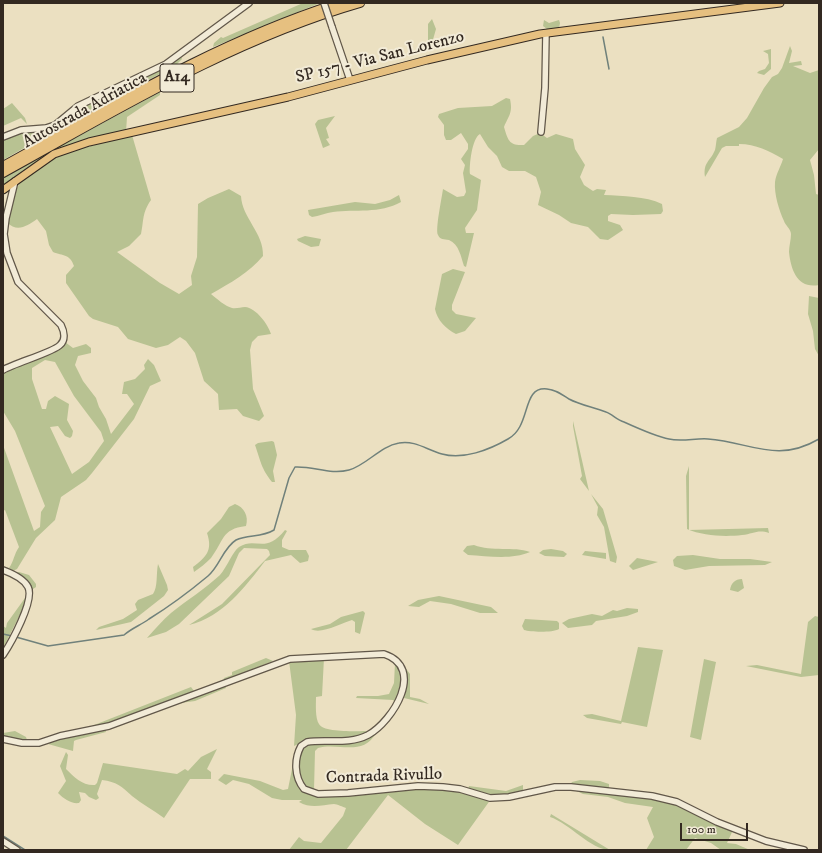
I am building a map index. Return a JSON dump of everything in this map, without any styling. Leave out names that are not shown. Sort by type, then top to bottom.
[{"type":"highway","name":"Autostrada Adriatica","points":[[3,166],[203,57],[263,30],[339,3]]},
{"type":"highway","name":"Autostrada Adriatica","points":[[3,173],[218,57],[282,29],[360,3]]},
{"type":"main road","name":"SP 157 - Via San Lorenzo","points":[[3,190],[54,154],[89,142],[288,97],[350,80],[546,33],[780,3]]},
{"type":"street","points":[[3,137],[21,130],[46,128],[55,125],[78,106],[166,64],[249,3]]},
{"type":"street","points":[[324,3],[350,80]]},
{"type":"street","points":[[541,132],[546,74],[546,33]]},
{"type":"street","points":[[3,370],[58,347],[64,339],[64,333],[61,325],[18,282],[7,254],[4,234],[6,218],[15,181]]},
{"type":"street","points":[[3,570],[24,582],[30,592],[29,605],[3,655]]},
{"type":"street","name":"Contrada Rivullo","points":[[3,739],[22,743],[40,742],[60,736],[109,726],[290,659],[384,654],[394,657],[400,662],[405,681],[404,689],[401,695],[379,726],[367,735],[355,740],[307,742],[301,746],[296,761],[297,776],[304,789],[318,794],[348,793],[418,786],[443,787],[460,789],[490,798],[509,797],[555,787],[652,796],[676,802],[717,822],[766,841],[804,850]]},
{"type":"street","points":[[3,841],[18,850]]},
{"type":"green space","points":[[303,3],[320,3],[213,47],[214,43],[221,37],[223,38]]},
{"type":"green space","points":[[432,19],[436,29],[430,50],[426,50],[428,44],[428,24]]},
{"type":"green space","points":[[544,20],[549,23],[559,20],[559,28],[547,29],[543,26]]},
{"type":"green space","points":[[790,46],[792,51],[789,63],[801,61],[802,65],[793,66],[810,73],[819,70],[819,149],[810,160],[814,175],[816,194],[819,195],[819,285],[812,286],[801,281],[797,277],[790,259],[789,252],[791,232],[782,217],[775,192],[777,173],[783,159],[751,145],[739,144],[739,146],[726,146],[722,148],[705,177],[705,168],[715,150],[717,138],[739,127],[747,118],[764,88],[772,77],[778,74],[782,68]]},
{"type":"green space","points":[[771,49],[771,69],[764,75],[757,73],[765,69],[769,63],[768,54],[763,51]]},
{"type":"green space","points":[[181,56],[182,59],[175,66],[70,121],[73,110]]},
{"type":"green space","points":[[160,92],[160,95],[127,117],[126,132],[66,146],[45,157],[3,185],[3,177]]},
{"type":"green space","points":[[506,98],[510,99],[511,108],[504,127],[508,139],[512,143],[524,145],[533,136],[540,133],[547,138],[556,134],[573,139],[575,149],[585,165],[580,177],[584,185],[593,191],[597,189],[606,190],[604,195],[634,197],[655,201],[662,204],[663,211],[661,214],[611,214],[608,216],[608,221],[620,225],[623,230],[608,240],[600,239],[588,227],[571,223],[559,215],[538,205],[541,192],[536,177],[525,171],[509,171],[502,167],[497,156],[488,147],[480,134],[473,146],[470,174],[481,180],[477,210],[465,228],[466,233],[474,233],[466,267],[464,266],[461,255],[455,244],[449,240],[440,238],[437,232],[437,227],[443,189],[457,197],[464,196],[466,192],[463,173],[465,165],[461,159],[468,149],[468,144],[461,133],[451,140],[446,140],[444,135],[444,125],[438,117],[439,114],[458,108],[492,106]]},
{"type":"green space","points":[[12,103],[25,118],[27,124],[21,118],[3,126],[3,109]]},
{"type":"green space","points":[[335,116],[326,128],[329,138],[326,139],[330,145],[323,148],[315,124],[318,120]]},
{"type":"green space","points":[[41,130],[45,136],[3,160],[3,138],[19,132]]},
{"type":"green space","points":[[132,135],[151,200],[145,213],[141,234],[129,246],[117,252],[160,283],[179,294],[192,285],[191,276],[197,257],[198,204],[229,189],[241,196],[245,211],[260,240],[263,256],[245,273],[211,294],[229,307],[245,307],[253,310],[264,321],[271,334],[258,336],[252,342],[250,350],[253,389],[264,416],[259,421],[243,416],[237,409],[219,410],[218,394],[204,381],[195,353],[186,341],[180,337],[168,345],[156,348],[128,339],[118,327],[93,319],[89,316],[66,283],[66,275],[74,266],[72,262],[68,257],[53,252],[49,245],[46,231],[37,219],[26,226],[18,228],[7,222],[15,191],[22,179],[61,154]]},
{"type":"green space","points":[[399,195],[401,202],[393,206],[376,210],[341,211],[312,217],[309,215],[308,210],[355,202],[375,204],[390,200]]},
{"type":"green space","points":[[305,236],[321,239],[319,246],[311,247],[298,241],[297,239]]},
{"type":"green space","points":[[453,269],[465,272],[452,305],[452,310],[456,314],[476,318],[465,331],[456,334],[442,324],[435,309],[442,274]]},
{"type":"green space","points":[[809,296],[819,298],[819,356],[815,349],[813,331],[808,314]]},
{"type":"green space","points":[[65,342],[73,348],[86,344],[91,348],[91,353],[78,356],[75,365],[83,381],[96,398],[111,434],[134,404],[127,394],[122,394],[124,382],[135,379],[145,369],[144,365],[148,359],[154,365],[161,381],[150,386],[134,419],[86,480],[61,497],[55,520],[36,538],[17,569],[13,571],[9,568],[19,547],[5,510],[3,511],[3,445],[34,531],[40,527],[41,512],[45,506],[15,431],[3,411],[3,371]],"holes":[[[45,360],[55,362],[74,396],[101,432],[104,441],[89,462],[72,474],[50,427],[58,426],[65,436],[70,438],[72,436],[73,431],[67,420],[69,404],[55,396],[48,401],[46,409],[42,409],[32,379],[32,368]]]},
{"type":"green space","points":[[573,421],[589,491],[580,479],[582,476]]},
{"type":"green space","points":[[274,442],[277,455],[273,471],[275,482],[272,482],[266,473],[255,445],[258,443]]},
{"type":"green space","points":[[689,466],[689,530],[687,529],[686,476]]},
{"type":"green space","points":[[591,494],[603,509],[617,557],[616,563],[610,561],[604,527],[597,515],[598,507]]},
{"type":"green space","points":[[235,504],[241,507],[245,512],[247,519],[246,526],[227,533],[211,558],[194,572],[193,567],[205,557],[209,549],[209,539],[207,533],[221,519],[229,507]]},
{"type":"green space","points":[[768,528],[769,533],[759,532],[742,535],[721,536],[707,535],[690,530]]},
{"type":"green space","points":[[285,530],[287,531],[282,540],[282,547],[289,550],[306,550],[309,556],[308,561],[300,563],[291,555],[265,561],[241,591],[223,608],[201,621],[189,625],[222,604],[270,555],[267,549],[244,548],[239,553],[229,576],[179,624],[166,632],[147,638],[171,613],[220,575],[234,552],[239,547],[251,543],[261,544],[272,542]]},
{"type":"green space","points":[[474,545],[488,548],[517,549],[530,552],[516,556],[500,557],[468,555],[463,551],[467,546]]},
{"type":"green space","points":[[551,549],[563,551],[567,554],[564,557],[545,556],[539,553],[543,550]]},
{"type":"green space","points":[[585,551],[606,553],[606,559],[582,555]]},
{"type":"green space","points":[[693,555],[720,559],[750,559],[772,562],[765,565],[709,566],[685,570],[674,566],[673,560],[677,556]]},
{"type":"green space","points":[[637,558],[658,562],[633,570],[629,566]]},
{"type":"green space","points":[[158,564],[168,590],[164,596],[131,622],[96,630],[99,627],[123,619],[137,610],[135,604],[138,600],[153,594],[155,591]]},
{"type":"green space","points":[[19,572],[29,575],[36,584],[36,587],[30,589],[15,573]]},
{"type":"green space","points":[[742,579],[744,588],[738,592],[730,590],[731,585],[734,582]]},
{"type":"green space","points":[[439,596],[491,607],[498,613],[480,613],[451,604],[430,601],[419,607],[408,606],[418,600]]},
{"type":"green space","points":[[25,598],[26,603],[3,648],[3,626],[6,628],[7,623]]},
{"type":"green space","points":[[627,608],[638,609],[638,612],[627,616],[596,621],[592,625],[568,628],[562,623],[569,619],[592,614],[602,616],[613,610],[617,611]]},
{"type":"green space","points":[[363,611],[365,613],[360,634],[355,632],[355,622],[352,620],[325,630],[320,631],[311,629],[330,624],[341,617]]},
{"type":"green space","points":[[815,616],[819,617],[819,675],[801,677],[746,666],[757,665],[801,674],[808,622]]},
{"type":"green space","points":[[525,619],[557,621],[559,623],[559,629],[546,632],[524,630],[522,626]]},
{"type":"green space","points":[[638,647],[663,650],[647,727],[622,722],[621,724],[587,718],[583,715],[592,714],[621,721]]},
{"type":"green space","points":[[266,658],[273,661],[223,681],[224,678],[232,675],[232,672]]},
{"type":"green space","points":[[324,658],[322,696],[316,697],[316,715],[319,724],[327,729],[334,730],[370,731],[352,737],[313,740],[294,746],[296,715],[289,661]]},
{"type":"green space","points":[[704,659],[716,662],[701,740],[690,737]]},
{"type":"green space","points":[[395,663],[401,673],[402,682],[400,692],[395,702],[393,700],[356,698],[357,696],[378,696],[389,694],[394,683]]},
{"type":"green space","points":[[404,666],[410,674],[410,697],[420,699],[429,704],[404,698],[406,682]]},
{"type":"green space","points":[[225,684],[226,688],[195,701],[173,704]]},
{"type":"green space","points":[[191,687],[194,691],[153,708],[112,722],[84,729]]},
{"type":"green space","points":[[105,728],[106,732],[74,741],[73,751],[48,744],[54,740]]},
{"type":"green space","points":[[15,731],[26,737],[27,740],[3,737],[3,733]]},
{"type":"green space","points":[[376,733],[371,740],[364,745],[357,747],[334,746],[318,748],[315,751],[314,790],[307,787],[303,783],[298,773],[301,747],[308,744],[360,740]]},
{"type":"green space","points":[[217,749],[207,769],[211,772],[211,779],[190,779],[164,818],[118,785],[107,781],[102,780],[97,794],[99,798],[96,800],[89,797],[85,793],[79,792],[81,800],[79,803],[73,803],[58,793],[66,781],[60,766],[66,752],[68,755],[66,769],[83,782],[95,785],[103,763],[177,774],[185,769],[188,771],[201,757]]},
{"type":"green space","points":[[293,764],[295,779],[303,788],[312,794],[436,788],[491,799],[458,845],[425,824],[388,795],[346,850],[289,850],[299,837],[304,841],[321,843],[343,816],[346,808],[334,804],[316,806],[299,802],[302,800],[282,800],[272,798],[249,784],[233,780],[226,785],[218,780],[224,774],[260,781],[283,790],[288,789]]},
{"type":"green space","points":[[580,780],[600,781],[609,784],[609,788],[570,785],[572,782]]},
{"type":"green space","points":[[523,785],[523,792],[509,794],[488,794],[468,790],[469,786],[506,791]]},
{"type":"green space","points":[[572,789],[638,795],[674,803],[733,830],[727,843],[736,844],[750,850],[721,850],[711,843],[695,838],[686,850],[646,850],[654,837],[647,818],[653,807],[625,803],[608,797],[583,794]]},
{"type":"green space","points":[[551,814],[610,850],[595,846],[565,825],[550,817]]},
{"type":"waterway","points":[[603,37],[609,69]]},
{"type":"waterway","points":[[16,637],[48,646],[124,635],[172,604],[208,576],[216,567],[228,548],[236,540],[264,534],[274,530],[289,478],[295,467],[335,472],[349,470],[356,468],[386,448],[405,442],[416,444],[450,456],[476,453],[501,443],[516,433],[521,425],[533,394],[539,390],[553,390],[573,401],[601,410],[640,429],[674,440],[708,439],[776,451],[790,450],[804,446],[819,439]]},
{"type":"waterway","points":[[3,634],[12,636]]},
{"type":"waterway","points":[[3,836],[25,850]]}]
